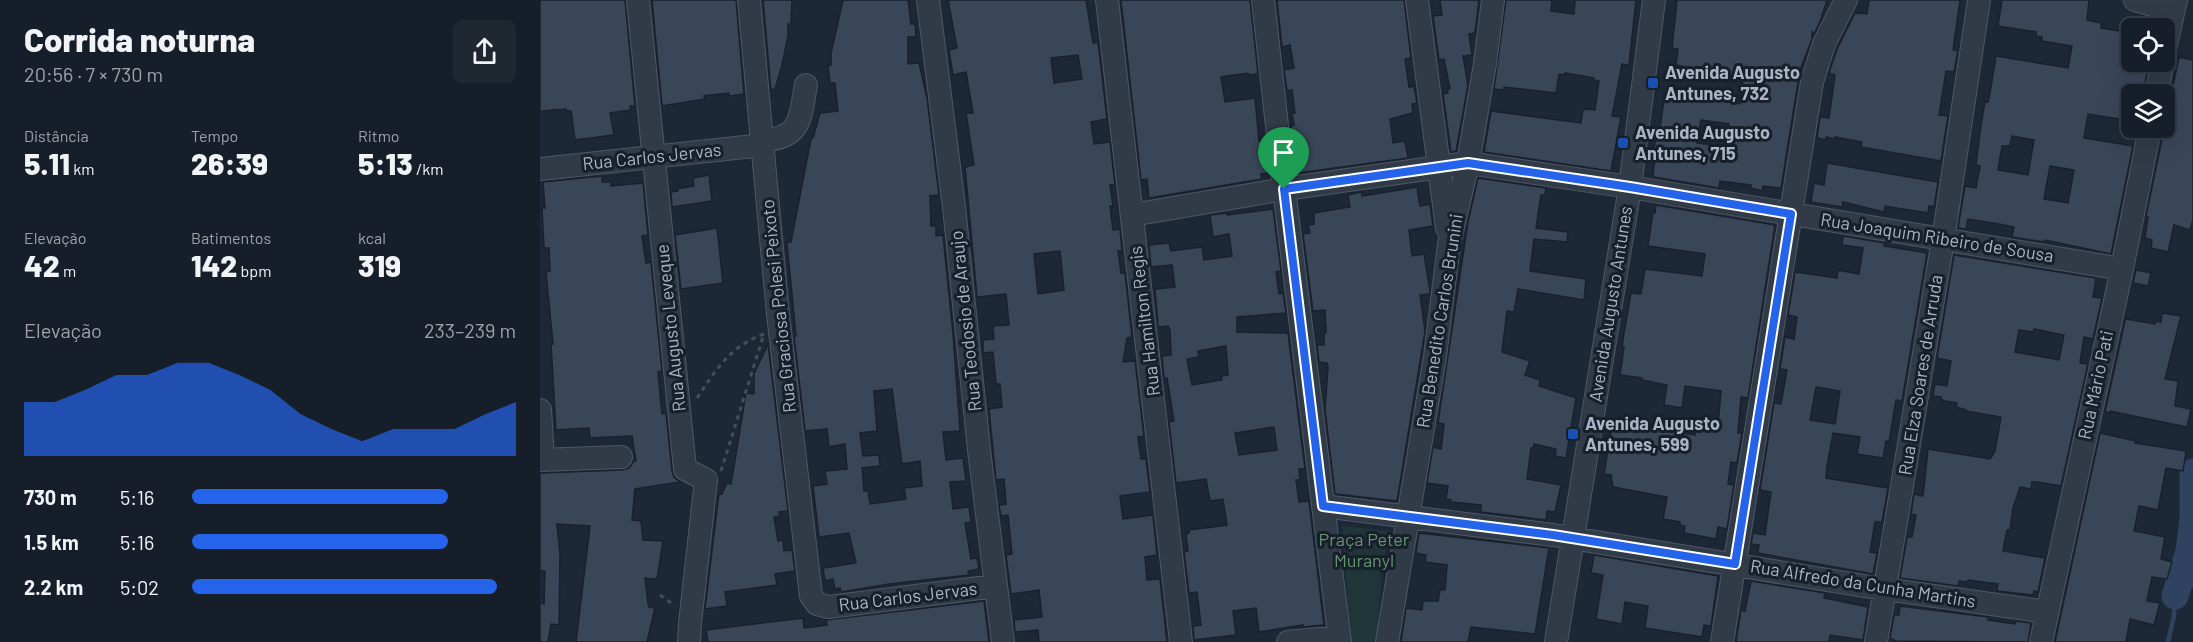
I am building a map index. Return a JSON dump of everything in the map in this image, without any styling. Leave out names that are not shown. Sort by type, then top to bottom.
[{"type":"street","name":"Rua Augusto Leveque","points":[[638,0],[685,469],[706,480]]},
{"type":"street","name":"Rua Graciosa Polesi Peixoto","points":[[749,0],[764,142],[778,314],[811,596],[822,607]]},
{"type":"street","name":"Rua Teodosio de Araujo","points":[[928,0],[954,207],[1003,642]]},
{"type":"street","name":"Rua Hamilton Regis","points":[[1107,0],[1182,642]]},
{"type":"street","points":[[1263,0],[1340,640],[1288,642]]},
{"type":"street","points":[[1417,0],[1449,244]]},
{"type":"street","name":"Rua Benedito Carlos Brunini","points":[[1387,642],[1435,357],[1449,244],[1468,163],[1493,0]]},
{"type":"street","name":"Avenida Augusto Antunes","points":[[1556,642],[1630,187],[1654,0]]},
{"type":"street","points":[[1722,642],[1812,82],[1824,44],[1846,0]]},
{"type":"street","name":"Rua Elza Soares de Arruda","points":[[1876,642],[1943,240],[1979,0]]},
{"type":"street","points":[[2135,0],[2175,6]]},
{"type":"street","name":"Rua Carlos Jervas","points":[[540,169],[655,158],[764,142],[787,135],[795,129],[799,120],[806,85]]},
{"type":"street","name":"Rua Mário Pati","points":[[2041,642],[2148,138]]},
{"type":"street","name":"Rua Joaquim Ribeiro de Sousa","points":[[1132,215],[1284,189],[1468,163],[1630,187],[2122,268]]},
{"type":"street","points":[[540,410],[541,459],[621,457]]},
{"type":"street","points":[[689,642],[706,480]]},
{"type":"street","name":"Rua Alfredo da Cunha Martins","points":[[1323,506],[1574,538],[1886,589],[2047,612]]},
{"type":"street","name":"Rua Carlos Jervas","points":[[822,607],[995,586]]},
{"type":"path","points":[[679,408],[693,405],[716,369],[730,353],[747,340],[766,333],[760,341],[721,471],[706,480]]},
{"type":"green space","name":"Praça Peter Muranyl","points":[[1342,526],[1389,531],[1382,571],[1377,642],[1351,642]]},
{"type":"building","points":[[540,0],[625,0],[635,106],[630,106],[631,110],[610,113],[614,135],[575,140],[571,111],[566,111],[566,109],[540,111]]},
{"type":"building","points":[[652,0],[736,0],[744,94],[704,96],[705,99],[662,106]]},
{"type":"building","points":[[763,0],[792,0],[791,24],[788,24],[782,65],[775,89],[771,90]]},
{"type":"building","points":[[843,0],[908,0],[911,24],[915,24],[916,37],[908,37],[908,64],[919,63],[927,98],[939,195],[930,196],[931,226],[936,226],[936,236],[943,235],[953,334],[960,431],[943,432],[946,460],[963,458],[966,481],[950,482],[953,509],[969,507],[971,522],[965,523],[971,559],[977,558],[979,569],[968,571],[969,575],[841,592],[840,588],[835,589],[833,579],[825,581],[823,568],[856,563],[849,533],[819,537],[813,486],[827,484],[825,471],[847,469],[845,444],[829,447],[827,429],[805,431],[794,336],[796,336],[787,243],[791,242],[811,139],[820,113],[838,111],[835,83],[830,83],[828,66],[831,65],[831,53]],"holes":[[[892,389],[902,464],[920,461],[922,486],[904,488],[906,499],[870,504],[868,491],[864,491],[862,468],[880,466],[879,455],[863,456],[860,433],[877,431],[874,391]]]},
{"type":"building","points":[[948,0],[1086,0],[1093,43],[1098,42],[1107,119],[1091,122],[1094,144],[1110,142],[1115,185],[1110,185],[1113,206],[1110,206],[1113,230],[1120,229],[1122,251],[1118,251],[1121,273],[1125,273],[1132,337],[1127,338],[1123,362],[1135,361],[1144,436],[1138,437],[1141,459],[1146,459],[1150,492],[1120,496],[1123,519],[1153,515],[1157,555],[1145,557],[1147,580],[1160,579],[1167,642],[1039,642],[1038,630],[1015,632],[1014,620],[1042,617],[1039,590],[1011,594],[1006,555],[1012,554],[1008,515],[1001,516],[999,505],[1006,504],[1004,479],[996,480],[989,409],[1002,407],[1000,384],[996,384],[993,352],[983,353],[983,340],[994,339],[993,326],[1009,325],[1006,294],[977,297],[965,167],[974,165],[966,113],[973,113],[966,72],[953,75],[949,50],[957,48]],"holes":[[[1078,55],[1082,79],[1054,83],[1051,58]],[[1060,251],[1064,290],[1038,294],[1034,254]]]},
{"type":"building","points":[[1121,0],[1250,0],[1258,74],[1249,75],[1248,73],[1221,77],[1225,102],[1255,98],[1259,141],[1265,140],[1269,173],[1261,174],[1262,179],[1149,198],[1147,179],[1141,180]]},
{"type":"building","points":[[1277,0],[1404,0],[1411,58],[1405,59],[1409,87],[1414,86],[1417,103],[1412,104],[1413,113],[1390,119],[1393,143],[1405,141],[1408,158],[1298,173],[1291,125],[1294,125],[1292,113],[1295,113],[1292,90],[1287,91],[1284,70],[1294,68],[1290,45],[1282,47]]},
{"type":"building","points":[[1440,0],[1479,0],[1475,33],[1469,34],[1472,55],[1463,56],[1468,85],[1456,151],[1451,152],[1443,94],[1448,93],[1447,90],[1450,89],[1444,59],[1439,60],[1433,16],[1442,15]]},
{"type":"building","points":[[1506,0],[1552,0],[1551,11],[1574,14],[1575,0],[1636,0],[1629,65],[1622,64],[1612,116],[1621,117],[1611,171],[1484,152],[1491,111],[1581,123],[1583,109],[1595,110],[1599,81],[1594,78],[1559,74],[1556,93],[1504,87],[1504,90],[1494,89]]},
{"type":"building","points":[[1677,0],[1827,0],[1820,22],[1814,34],[1812,32],[1812,39],[1800,70],[1781,188],[1763,186],[1762,191],[1751,188],[1751,185],[1720,181],[1719,188],[1654,177],[1655,158],[1653,157],[1656,135],[1659,136],[1665,92],[1740,104],[1743,82],[1706,76],[1707,74],[1702,73],[1703,70],[1676,65],[1678,49],[1672,48]],"holes":[[[1701,120],[1729,124],[1725,146],[1697,143]]]},
{"type":"building","points":[[1869,0],[1960,0],[1953,50],[1958,50],[1954,72],[1946,71],[1939,115],[1948,116],[1941,161],[1861,147],[1862,142],[1835,137],[1835,139],[1826,137],[1826,140],[1817,138],[1820,117],[1829,118],[1835,75],[1829,73],[1837,49],[1855,13],[1867,14]]},
{"type":"building","points":[[2002,0],[2089,0],[2087,20],[2101,23],[2101,28],[2121,31],[2121,72],[2147,72],[2145,84],[2121,84],[2121,119],[2088,114],[2084,138],[2133,146],[2111,254],[2045,240],[2044,242],[2012,237],[2014,227],[1999,224],[1968,219],[1966,229],[1958,228],[1965,186],[1976,188],[1980,166],[1976,165],[1980,132],[1996,56],[2068,68],[2072,46],[2042,41],[2042,37],[2036,36],[2036,32],[1998,26]],"holes":[[[2012,136],[2034,140],[2028,175],[1998,170],[2002,146],[2010,146]],[[2050,166],[2074,170],[2068,203],[2044,199]]]},
{"type":"building","points":[[2179,57],[2193,60],[2193,220],[2190,230],[2174,225],[2168,252],[2151,248],[2152,240],[2145,238],[2148,217],[2146,216],[2162,138],[2175,138],[2173,84]]},
{"type":"building","points":[[1827,163],[1938,182],[1934,207],[1929,206],[1928,213],[1885,206],[1884,212],[1843,202],[1842,207],[1811,202],[1814,183],[1824,185]]},
{"type":"building","points":[[709,175],[712,201],[672,207],[671,192],[694,186],[693,178]]},
{"type":"building","points":[[602,176],[602,182],[611,182],[611,186],[643,183],[648,235],[642,236],[646,263],[651,262],[662,371],[658,372],[662,414],[666,413],[672,471],[674,477],[680,482],[635,489],[632,520],[641,521],[643,540],[663,541],[657,579],[645,578],[649,607],[655,608],[647,642],[576,642],[590,526],[557,524],[560,555],[559,625],[551,624],[548,642],[540,642],[540,603],[544,604],[545,571],[540,571],[540,473],[621,470],[629,468],[636,461],[632,436],[590,438],[589,428],[556,430],[551,344],[553,344],[546,272],[550,271],[549,248],[544,248],[543,182]]},
{"type":"building","points":[[1478,178],[1546,188],[1545,195],[1541,195],[1536,228],[1568,232],[1567,242],[1534,239],[1530,271],[1586,279],[1584,300],[1518,289],[1514,312],[1507,311],[1502,352],[1530,361],[1525,375],[1540,380],[1539,386],[1576,398],[1566,458],[1555,456],[1556,449],[1534,444],[1531,448],[1527,479],[1561,485],[1555,512],[1547,511],[1546,520],[1481,512],[1481,505],[1451,502],[1446,499],[1448,486],[1427,483],[1433,447],[1441,449],[1444,424],[1438,423],[1468,222]]},
{"type":"building","points":[[1417,187],[1420,206],[1430,204],[1433,226],[1409,230],[1412,256],[1424,254],[1430,291],[1429,294],[1420,295],[1425,331],[1397,501],[1335,494],[1325,410],[1328,367],[1327,363],[1319,362],[1317,345],[1324,345],[1325,310],[1313,311],[1303,234],[1310,233],[1308,225],[1314,224],[1314,213],[1350,207],[1348,195],[1362,192],[1362,196]]},
{"type":"building","points":[[1656,205],[1775,225],[1748,398],[1741,397],[1738,433],[1742,433],[1737,463],[1731,462],[1728,484],[1734,485],[1727,529],[1718,527],[1716,539],[1684,533],[1685,526],[1680,525],[1680,522],[1663,519],[1667,497],[1613,487],[1611,475],[1604,474],[1613,420],[1695,435],[1697,421],[1718,425],[1721,391],[1685,386],[1682,408],[1664,405],[1667,385],[1620,375],[1631,293],[1641,294],[1645,269],[1702,276],[1705,254],[1648,246]]},
{"type":"building","points":[[1273,209],[1281,271],[1276,272],[1279,294],[1283,293],[1286,313],[1237,317],[1237,332],[1288,333],[1305,469],[1299,469],[1300,480],[1296,480],[1299,502],[1309,501],[1324,625],[1303,627],[1303,625],[1259,632],[1256,608],[1233,611],[1236,635],[1194,640],[1193,626],[1201,625],[1197,592],[1189,593],[1184,552],[1188,551],[1186,534],[1189,530],[1227,525],[1223,499],[1210,501],[1206,479],[1176,483],[1169,422],[1174,421],[1167,378],[1164,378],[1162,356],[1171,355],[1170,330],[1168,326],[1158,327],[1155,289],[1175,287],[1172,265],[1151,267],[1149,245],[1169,243],[1171,251],[1202,247],[1204,260],[1232,256],[1229,234],[1213,237],[1210,215],[1226,213],[1227,215]],"holes":[[[1226,346],[1228,375],[1221,376],[1222,380],[1192,385],[1187,359],[1199,357],[1198,351]],[[1274,427],[1277,450],[1239,455],[1235,433]]]},
{"type":"building","points":[[717,228],[723,283],[681,289],[675,235]]},
{"type":"building","points":[[1843,236],[1927,253],[1902,401],[1896,400],[1889,442],[1886,441],[1883,458],[1857,454],[1860,437],[1833,433],[1827,466],[1826,478],[1888,488],[1882,522],[1875,522],[1870,552],[1877,553],[1873,574],[1758,553],[1759,545],[1751,544],[1753,533],[1765,535],[1771,492],[1760,490],[1774,403],[1781,404],[1787,370],[1780,369],[1785,337],[1794,339],[1797,317],[1788,315],[1795,272],[1837,278],[1838,270],[1859,274],[1863,248],[1842,245]],"holes":[[[1816,387],[1840,391],[1835,424],[1810,420]]]},
{"type":"building","points":[[1954,255],[2096,278],[2093,297],[2102,298],[2093,339],[2084,337],[2080,363],[2088,364],[2061,486],[2032,482],[2031,489],[2020,487],[2013,508],[2010,530],[2007,530],[2003,551],[2045,558],[2038,592],[2034,591],[2033,595],[1997,591],[1998,584],[1968,580],[1967,582],[1959,581],[1958,586],[1900,578],[1907,537],[1912,537],[1916,515],[1911,514],[1914,494],[1923,496],[1928,449],[1990,459],[1995,451],[2001,417],[1966,411],[1956,407],[1957,403],[1933,396],[1935,384],[1947,386],[1951,361],[1937,358]],"holes":[[[2034,329],[2064,335],[2059,360],[2015,352],[2019,330],[2033,332]]]},
{"type":"building","points":[[2136,270],[2151,273],[2148,286],[2133,283]]},
{"type":"building","points":[[2162,313],[2181,316],[2165,379],[2178,381],[2175,406],[2191,409],[2187,427],[2110,411],[2105,412],[2126,316],[2126,319],[2155,324],[2156,321],[2161,322]]},
{"type":"building","points":[[768,344],[788,511],[779,512],[780,516],[774,517],[778,541],[783,540],[784,551],[792,550],[795,571],[775,574],[777,585],[725,592],[727,606],[705,609],[719,493],[722,494],[727,483],[731,484],[746,393],[754,394],[754,374]]},
{"type":"building","points":[[2100,433],[2136,441],[2135,443],[2186,451],[2183,471],[2166,468],[2158,510],[2139,506],[2134,531],[2165,537],[2161,559],[2172,562],[2167,579],[2152,577],[2147,601],[2160,603],[2154,625],[2130,619],[2126,642],[2055,642]]},
{"type":"building","points":[[1419,533],[1549,548],[1535,634],[1471,627],[1468,642],[1401,642],[1406,608],[1422,610],[1423,601],[1438,601],[1440,590],[1445,590],[1447,565],[1425,562],[1426,555],[1416,553]]},
{"type":"building","points":[[1594,555],[1718,576],[1711,626],[1704,625],[1702,637],[1645,628],[1648,606],[1625,602],[1622,624],[1596,619],[1603,575],[1591,573]]},
{"type":"building","points":[[1751,581],[1825,593],[1824,598],[1868,607],[1863,640],[1830,635],[1829,642],[1736,642],[1741,610],[1745,611]]},
{"type":"building","points":[[984,601],[989,642],[708,642],[706,630],[803,618],[804,628],[827,625],[826,620]]},
{"type":"building","points":[[1900,606],[1988,617],[1988,620],[2015,624],[2016,621],[2031,623],[2028,642],[1896,641],[1890,638],[1894,615],[1899,615]]},
{"type":"waterway","points":[[2175,596],[2189,551],[2193,519],[2193,472]]},
{"type":"waterway","points":[[2168,642],[2174,616],[2175,596],[2193,585]]},
{"type":"place","name":"Avenida Augusto Antunes, 732","points":[[1653,83]]},
{"type":"place","name":"Avenida Augusto Antunes, 715","points":[[1623,143]]},
{"type":"place","name":"Avenida Augusto Antunes, 599","points":[[1573,434]]},
{"type":"route","points":[[1468,163],[1791,214],[1735,564],[1553,535],[1323,506],[1284,189],[1468,163]]}]
